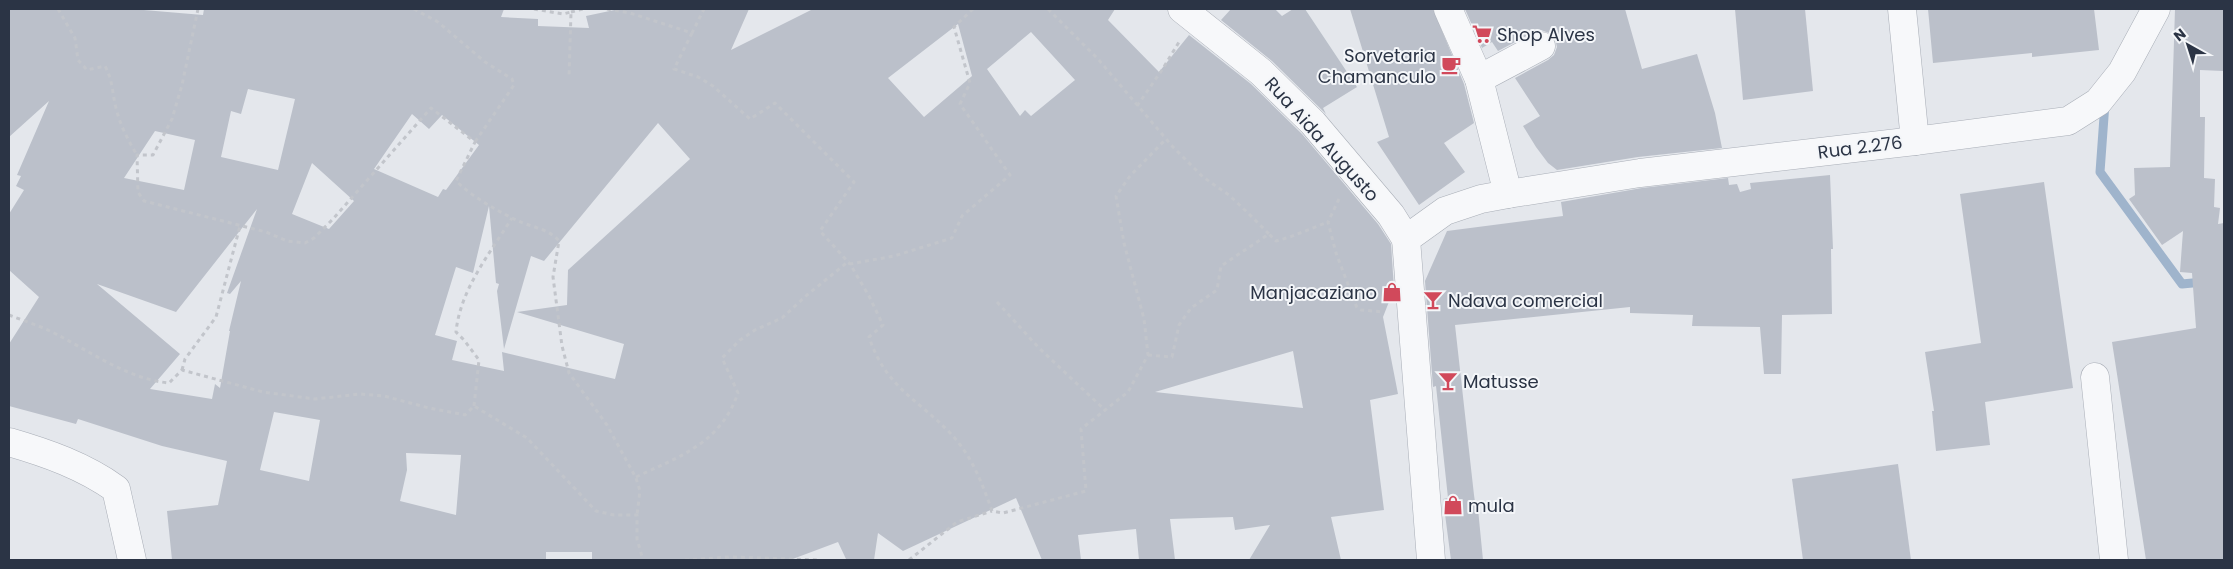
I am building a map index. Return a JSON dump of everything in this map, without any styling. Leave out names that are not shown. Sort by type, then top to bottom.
[{"type":"street","points":[[1448,9],[1479,80],[1508,194]]},
{"type":"street","points":[[1902,9],[1915,141]]},
{"type":"street","name":"Rua 2.276","points":[[1406,239],[1445,211],[1481,199],[1508,194],[1640,173],[2068,121],[2098,102],[2122,72],[2156,9]]},
{"type":"street","name":"Rua Aida Augusto","points":[[1189,14],[1261,72],[1313,123],[1361,178],[1372,195],[1391,215],[1406,239]]},
{"type":"street","points":[[1479,80],[1541,46]]},
{"type":"street","points":[[1406,239],[1431,560]]},
{"type":"street","points":[[2095,377],[2114,560]]},
{"type":"street","points":[[9,442],[64,460],[95,474],[116,489],[132,560]]},
{"type":"path","points":[[58,9],[75,38],[78,60],[88,70],[105,66],[112,79],[113,93],[120,122],[137,155],[138,192],[144,201],[266,232],[287,241],[305,243],[314,238],[332,220],[412,127],[431,108],[475,142]]},
{"type":"path","points":[[137,155],[152,155],[172,119],[182,85],[198,9]]},
{"type":"path","points":[[414,9],[438,22],[485,62],[512,79],[514,85],[510,94],[475,142],[456,181],[471,195],[512,218],[554,234],[559,241],[553,277],[562,346],[569,373],[607,425],[636,478],[640,491],[637,539],[643,560]]},
{"type":"path","points":[[534,9],[563,14],[583,9]]},
{"type":"path","points":[[607,9],[630,13],[692,34]]},
{"type":"path","points":[[704,9],[674,69],[698,77],[713,86],[750,119],[775,103],[854,182],[820,231],[849,262],[883,325],[869,337],[876,357],[900,391],[952,434],[975,465],[992,511]]},
{"type":"path","points":[[636,478],[700,446],[716,430],[733,407],[738,394],[722,358],[740,340],[755,330],[782,318],[807,295],[849,262],[894,256],[952,238],[962,216],[1010,175],[960,104],[970,83],[954,27],[973,9]]},
{"type":"path","points":[[1048,9],[1098,58],[1165,140],[1203,178],[1229,195],[1276,241],[1290,238],[1328,222]]},
{"type":"path","points":[[569,77],[571,12]]},
{"type":"path","points":[[1137,106],[1162,70],[1187,28],[1189,14]]},
{"type":"path","points":[[910,560],[956,522],[992,511],[1003,513],[1086,491],[1081,429],[1128,392],[1148,356],[1144,319],[1124,242],[1116,196],[1130,176],[1165,140]]},
{"type":"path","points":[[1361,178],[1342,193],[1328,222],[1336,253],[1357,308],[1361,310],[1382,311],[1412,321]]},
{"type":"path","points":[[182,370],[263,392],[315,399],[360,394],[384,396],[465,415],[474,406],[479,360],[456,332],[457,320],[480,268],[512,218]]},
{"type":"path","points":[[9,315],[53,333],[129,372],[155,381],[169,383],[182,370],[185,359],[216,317],[240,226]]},
{"type":"path","points":[[1148,356],[1172,357],[1179,326],[1191,308],[1216,290],[1221,266],[1269,234]]},
{"type":"path","points":[[997,302],[1039,348],[1106,411]]},
{"type":"path","points":[[474,406],[527,438],[596,511],[614,515],[637,515]]},
{"type":"path","points":[[685,560],[730,557],[819,560]]},
{"type":"building","points":[[9,9],[132,9],[203,15],[204,9],[504,9],[501,17],[538,19],[538,26],[589,28],[586,16],[619,9],[749,9],[731,50],[813,9],[1115,9],[1108,20],[1159,72],[1189,35],[1251,84],[1302,134],[1378,224],[1391,244],[1394,289],[1383,317],[1398,394],[1370,400],[1384,510],[1331,517],[1341,560],[1249,560],[1270,525],[1235,530],[1233,517],[1170,519],[1175,560],[1139,560],[1136,529],[1078,535],[1081,560],[1042,560],[1016,498],[903,551],[878,533],[874,560],[846,559],[838,542],[790,560],[592,560],[592,552],[546,552],[546,560],[172,560],[167,511],[218,505],[227,461],[162,446],[78,419],[76,424],[9,406],[9,344],[39,297],[9,270],[9,214],[24,190],[16,186],[21,176],[17,175],[49,101],[9,137]],"holes":[[[958,24],[972,76],[924,117],[888,78]],[[1031,32],[1075,80],[1031,116],[1025,110],[1020,116],[987,69]],[[248,89],[295,99],[278,170],[221,157],[231,111],[241,114]],[[412,114],[429,129],[442,115],[479,145],[446,190],[443,189],[438,197],[374,169]],[[658,123],[690,159],[568,270],[567,305],[517,312],[624,344],[615,379],[502,352],[504,371],[452,360],[457,341],[435,335],[456,267],[473,273],[489,206],[496,283],[499,284],[497,291],[504,349],[531,256],[544,261]],[[155,131],[195,140],[184,190],[124,178]],[[312,163],[354,201],[329,229],[292,214]],[[257,209],[227,293],[230,294],[241,281],[229,331],[220,388],[215,384],[212,399],[150,389],[180,354],[97,284],[176,312]],[[1293,351],[1303,408],[1155,392]],[[274,412],[320,420],[309,481],[260,470]],[[406,453],[461,455],[456,515],[400,501],[407,470]]]},
{"type":"building","points":[[1231,9],[1275,9],[1282,16],[1293,9],[1305,9],[1357,87],[1323,108],[1326,114],[1272,61],[1221,20]]},
{"type":"building","points":[[1350,9],[1433,9],[1464,84],[1474,123],[1444,143],[1465,172],[1419,205],[1377,142],[1389,137]]},
{"type":"building","points":[[1465,9],[1625,9],[1642,69],[1697,54],[1715,113],[1722,148],[1638,157],[1557,170],[1548,163],[1523,126],[1540,116],[1515,78],[1554,55],[1557,47],[1555,38],[1541,30],[1498,51],[1492,42],[1482,48]]},
{"type":"building","points":[[1735,9],[1805,9],[1813,91],[1743,100]]},
{"type":"building","points":[[1928,9],[2094,9],[2099,50],[2032,57],[2032,53],[1933,63]]},
{"type":"building","points":[[2175,9],[2224,9],[2223,71],[2200,70],[2200,117],[2205,117],[2204,178],[2215,179],[2214,207],[2220,208],[2218,224],[2224,223],[2224,560],[2146,560],[2112,342],[2196,328],[2192,273],[2180,272],[2183,231],[2162,245],[2129,199],[2135,195],[2134,168],[2170,167]]},
{"type":"building","points":[[1830,175],[1833,249],[1831,249],[1832,314],[1782,315],[1781,374],[1764,374],[1760,327],[1692,326],[1693,315],[1630,313],[1630,307],[1455,325],[1483,560],[1451,560],[1443,499],[1448,498],[1436,386],[1433,387],[1425,281],[1447,231],[1563,216],[1561,202],[1642,188],[1728,178],[1729,185],[1737,184],[1740,192],[1751,189],[1750,183]]},
{"type":"building","points":[[2044,182],[2073,388],[1985,402],[1990,445],[1936,451],[1932,411],[1934,411],[1925,352],[1981,343],[1960,194]]},
{"type":"building","points":[[1898,464],[1911,560],[1803,560],[1792,479]]},
{"type":"waterway","points":[[2105,103],[2100,172],[2182,284],[2224,280]]},
{"type":"place","name":"Shop Alves","points":[[1482,34]]},
{"type":"place","name":"Sorvetaria Chamanculo","points":[[1451,65]]},
{"type":"place","name":"Manjacaziano","points":[[1392,292]]},
{"type":"place","name":"Ndava comercial","points":[[1433,300]]},
{"type":"place","name":"Matusse","points":[[1448,381]]},
{"type":"place","name":"mula","points":[[1453,505]]}]
